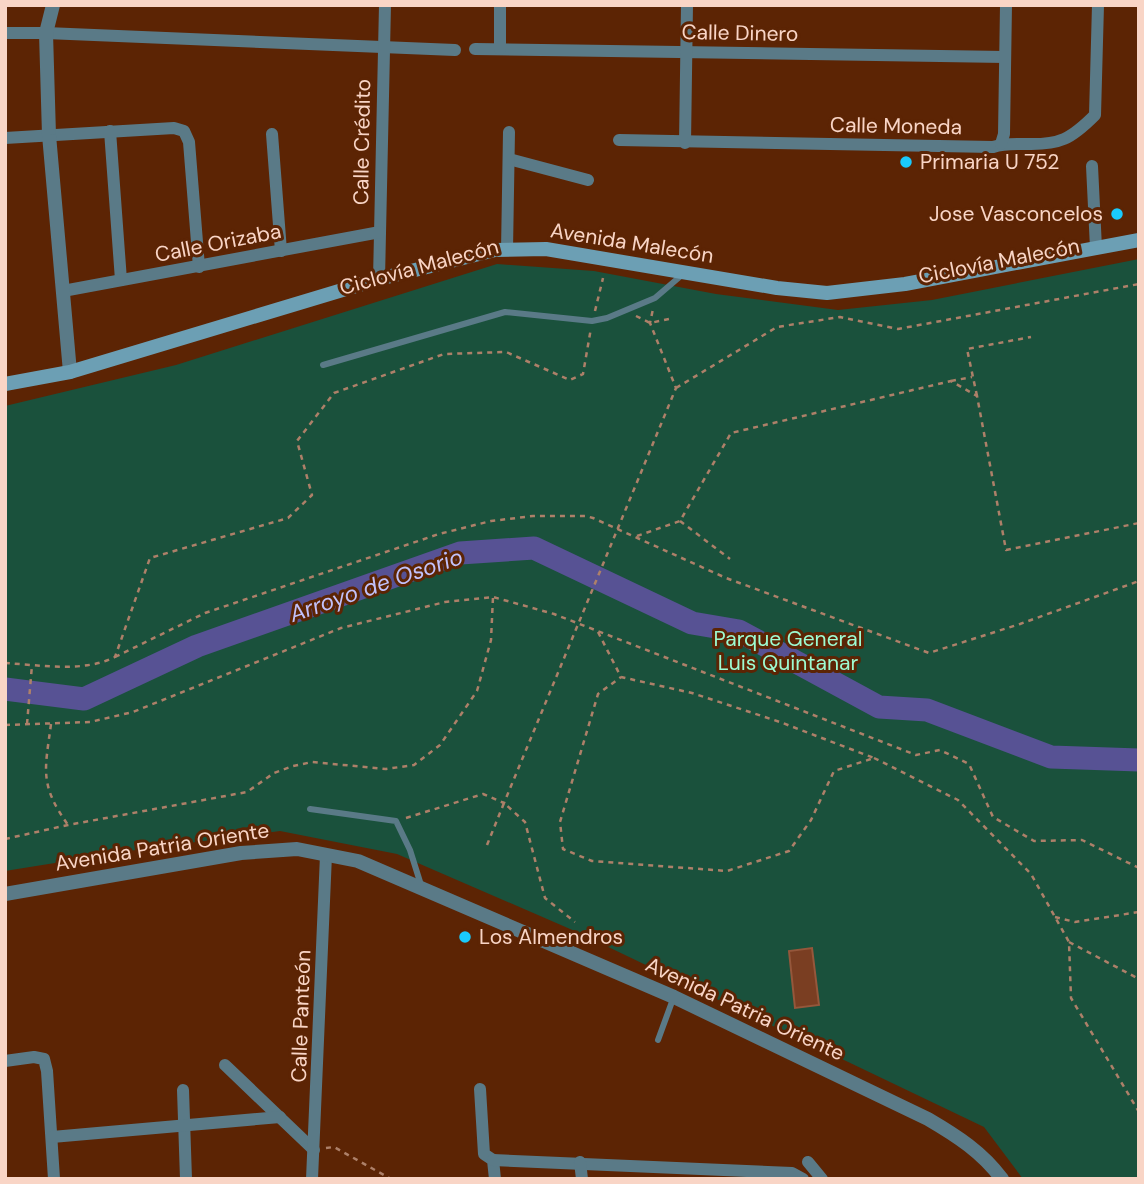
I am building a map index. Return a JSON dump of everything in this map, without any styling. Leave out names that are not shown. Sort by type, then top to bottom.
[{"type":"main road","name":"Avenida Malecón","points":[[5,384],[70,372],[379,279],[495,250],[546,249],[776,288],[827,292],[905,284],[1139,240]]},
{"type":"street","points":[[53,5],[46,33],[49,135],[70,372]]},
{"type":"street","name":"Calle Crédito","points":[[379,279],[384,5]]},
{"type":"street","points":[[500,5],[500,49]]},
{"type":"street","points":[[685,142],[687,5]]},
{"type":"street","points":[[1001,144],[1004,134],[1006,5]]},
{"type":"street","name":"Calle Moneda","points":[[620,140],[993,147],[1001,144],[1051,145],[1073,136],[1095,116],[1098,5]]},
{"type":"street","points":[[5,33],[455,50]]},
{"type":"street","name":"Calle Dinero","points":[[475,49],[1005,57]]},
{"type":"street","points":[[5,138],[174,128],[184,131],[189,142],[200,267]]},
{"type":"street","points":[[110,131],[121,280]]},
{"type":"street","points":[[508,250],[509,132]]},
{"type":"street","points":[[272,134],[281,251]]},
{"type":"street","points":[[509,159],[589,180]]},
{"type":"street","points":[[1093,166],[1096,248]]},
{"type":"street","name":"Calle Orizaba","points":[[63,291],[380,232]]},
{"type":"street","name":"Avenida Patria Oriente","points":[[5,894],[241,853],[297,849],[358,861],[674,997],[928,1119],[963,1139],[984,1157],[1000,1178]]},
{"type":"street","name":"Calle Panteón","points":[[312,1179],[327,855]]},
{"type":"street","points":[[5,1061],[34,1057],[44,1059],[54,1179]]},
{"type":"street","points":[[225,1065],[314,1150]]},
{"type":"street","points":[[480,1089],[484,1154],[493,1160],[580,1163],[671,1173],[792,1173],[803,1179]]},
{"type":"street","points":[[183,1090],[186,1179]]},
{"type":"street","points":[[52,1137],[280,1118]]},
{"type":"street","points":[[493,1160],[495,1179]]},
{"type":"street","points":[[808,1161],[822,1179]]},
{"type":"street","points":[[580,1163],[582,1179]]},
{"type":"lane","points":[[323,365],[505,312],[592,321],[627,311],[655,298],[685,272]]},
{"type":"lane","points":[[310,808],[396,821],[410,850],[422,888]]},
{"type":"lane","points":[[658,1040],[674,997]]},
{"type":"path","points":[[115,657],[150,558],[288,518],[312,495],[297,441],[334,393],[444,354],[506,352],[570,380],[583,374],[603,278]]},
{"type":"path","points":[[487,845],[676,388],[777,327],[840,317],[898,328],[1139,284]]},
{"type":"path","points":[[655,298],[650,323],[676,388]]},
{"type":"path","points":[[627,311],[650,323],[669,319]]},
{"type":"path","points":[[1031,337],[967,349],[1006,550],[1139,523]]},
{"type":"path","points":[[637,536],[680,520],[730,433],[973,376]]},
{"type":"path","points":[[951,381],[977,396]]},
{"type":"path","points":[[5,663],[101,664],[205,613],[452,531],[491,521],[533,516],[586,516],[637,536],[726,579],[929,653],[1139,581]]},
{"type":"path","points":[[680,520],[730,559]]},
{"type":"path","points":[[5,839],[247,793],[274,774],[312,762],[386,769],[414,765],[440,746],[477,691],[491,640],[493,597]]},
{"type":"path","points":[[5,725],[90,722],[133,712],[341,628],[445,602],[493,597],[527,605],[578,624],[916,755],[940,750],[969,764],[993,817],[1034,841],[1082,840],[1139,868]]},
{"type":"path","points":[[598,632],[621,677]]},
{"type":"path","points":[[27,725],[32,665]]},
{"type":"path","points":[[621,677],[598,695],[560,822],[563,849],[592,861],[727,871],[789,851],[811,820],[834,771],[874,758]]},
{"type":"path","points":[[621,677],[692,693],[780,722],[874,758],[957,800],[1031,874],[1069,942],[1070,998],[1139,1112]]},
{"type":"path","points":[[51,724],[44,768],[47,786],[53,804],[68,825]]},
{"type":"path","points":[[396,821],[483,794],[504,803],[525,822],[545,898],[575,922]]},
{"type":"path","points":[[1055,917],[1075,922],[1139,912]]},
{"type":"path","points":[[1069,942],[1139,979]]},
{"type":"path","points":[[314,1150],[334,1147],[391,1179]]},
{"type":"green space","name":"Parque General Luis Quintanar","points":[[1139,259],[1139,1179],[1023,1179],[984,1127],[577,932],[397,854],[280,831],[5,871],[5,406],[176,365],[497,264],[594,271],[716,294],[838,310],[932,300]]},
{"type":"building","points":[[812,948],[819,1005],[795,1008],[789,951]]},
{"type":"waterway","name":"Arroyo de Osorio","points":[[5,689],[84,699],[197,646],[460,553],[534,548],[692,623],[739,631],[879,707],[927,710],[1051,757],[1139,760]]},
{"type":"place","name":"Primaria U 752","points":[[906,162]]},
{"type":"place","name":"Jose Vasconcelos","points":[[1117,214]]},
{"type":"place","name":"Los Almendros","points":[[465,937]]}]
